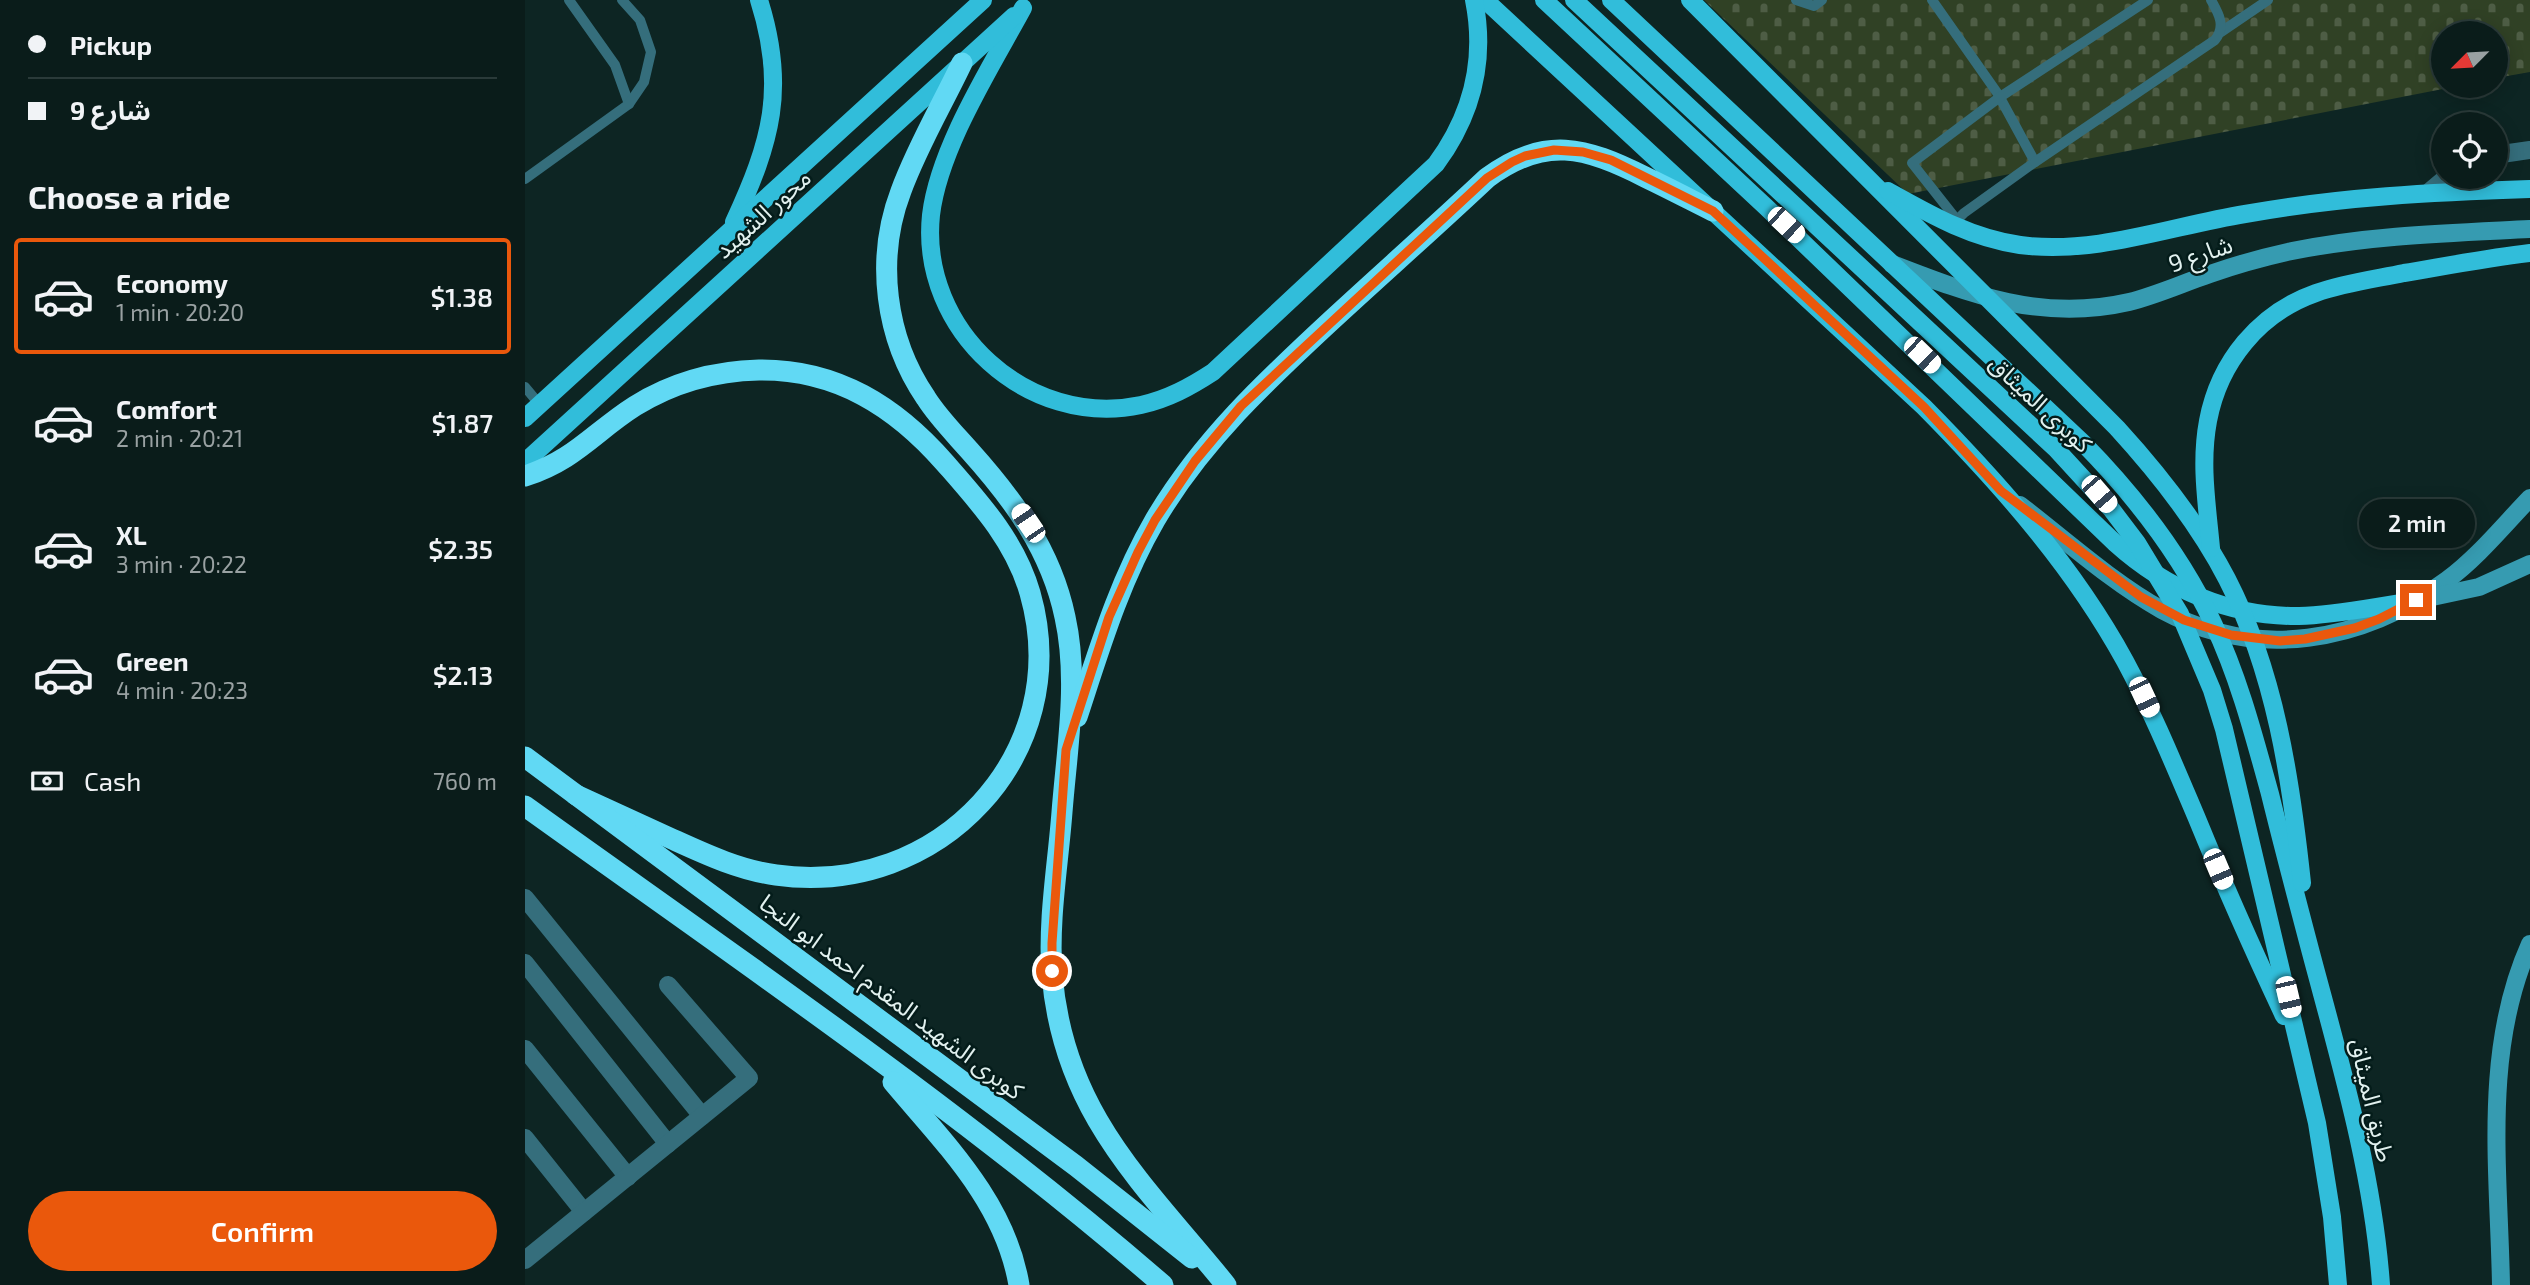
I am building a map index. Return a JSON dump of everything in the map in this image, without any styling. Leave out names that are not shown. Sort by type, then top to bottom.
[{"type":"highway","points":[[962,63],[910,170],[894,214],[887,261],[890,309],[903,354],[925,396],[938,416],[1028,523],[1050,568],[1065,616],[1071,691],[1052,943],[1055,999],[1067,1054],[1088,1106],[1118,1154],[1224,1285]]},
{"type":"highway","points":[[1066,750],[1109,617],[1123,584],[1155,520],[1195,461],[1217,433],[1266,381],[1487,178],[1512,162],[1532,154],[1561,150],[1583,152],[1611,160],[1713,211]]},
{"type":"highway","points":[[525,476],[570,456],[616,419],[654,395],[695,379],[761,370],[806,375],[848,388],[888,409],[922,437],[992,517],[1012,548],[1030,593],[1039,641],[1036,689],[1024,736],[1001,779],[970,816],[933,844],[880,867],[822,877],[776,875],[730,864],[576,795]]},
{"type":"highway","name":"كوبرى الشهيد المقدم احمد ابو النجا","points":[[525,757],[1076,1166],[1224,1285]]},
{"type":"highway","points":[[525,806],[1012,1160],[1163,1285]]},
{"type":"highway","points":[[869,1054],[980,1188],[1003,1233],[1019,1285]]},
{"type":"main road","points":[[730,232],[765,148],[772,105],[773,62],[759,0]]},
{"type":"main road","name":"محور الشهيد","points":[[525,418],[983,0]]},
{"type":"main road","points":[[1027,4],[966,115],[940,176],[931,216],[932,257],[942,296],[961,332],[996,369],[1021,387],[1059,402],[1099,408],[1140,405],[1178,393],[1204,378],[1421,180],[1450,146],[1475,85],[1479,40],[1474,0]]},
{"type":"main road","points":[[1485,0],[1924,407],[2055,554],[2080,588],[2124,659],[2161,734],[2238,917],[2300,1050]]},
{"type":"main road","points":[[1544,0],[1776,216],[2115,542],[2152,572],[2182,589],[2236,609],[2277,615],[2319,615],[2479,587],[2530,564]]},
{"type":"main road","name":"كوبرى الميثاق","points":[[1574,0],[2056,449],[2112,510],[2137,543],[2180,614],[2212,690],[2234,770],[2300,1050],[2325,1170],[2338,1285]]},
{"type":"main road","name":"كوبرى الميثاق","points":[[1611,0],[2083,443],[2134,498],[2156,527],[2190,579],[2213,622],[2241,691],[2305,928]]},
{"type":"main road","points":[[1690,0],[2117,428],[2171,491],[2211,551],[2252,635],[2277,724],[2298,843],[2305,928]]},
{"type":"main road","name":"محور الشهيد","points":[[525,461],[1027,4]]},
{"type":"main road","points":[[1871,182],[1973,234],[2019,244],[2065,247],[2111,242],[2190,224],[2300,205],[2428,193],[2530,189]]},
{"type":"main road","name":"شارع 9","points":[[1892,264],[1984,298],[2032,308],[2093,307],[2153,295],[2250,262],[2326,244],[2404,234],[2530,229]]},
{"type":"main road","points":[[2211,551],[2204,464],[2207,422],[2211,403],[2227,366],[2251,334],[2282,309],[2318,292],[2416,271],[2530,253]]},
{"type":"main road","points":[[2001,491],[2141,597],[2184,620],[2231,635],[2280,641],[2330,634],[2379,619],[2416,600],[2466,564],[2530,498]]},
{"type":"main road","name":"طريق الميثاق","points":[[2305,928],[2361,1152],[2372,1211],[2381,1285]]},
{"type":"main road","points":[[2501,1285],[2497,1130],[2500,1058],[2504,1022],[2530,944]]},
{"type":"street","points":[[2508,153],[2530,150]]},
{"type":"street","points":[[2428,193],[2433,189]]},
{"type":"street","points":[[525,898],[702,1116]]},
{"type":"street","points":[[525,962],[669,1144]]},
{"type":"street","points":[[525,1260],[749,1078],[668,985]]},
{"type":"street","points":[[525,1049],[628,1177]]},
{"type":"street","points":[[525,1138],[584,1212]]},
{"type":"lane","points":[[569,0],[615,65],[629,104]]},
{"type":"lane","points":[[525,179],[629,104],[644,82],[651,52],[639,20],[622,0]]},
{"type":"lane","points":[[1796,0],[1814,6],[1822,0]]},
{"type":"lane","points":[[1932,0],[2000,97],[2035,162]]},
{"type":"lane","points":[[2148,0],[2000,97],[1912,163],[1954,223],[2035,162],[2215,40],[2221,32],[2268,0]]},
{"type":"lane","points":[[2211,0],[2219,16],[2221,32]]},
{"type":"lane","points":[[525,387],[540,405]]},
{"type":"green space","points":[[1704,0],[2530,0],[2530,72],[2508,76],[2508,21],[2431,21],[2431,91],[1908,194]]},
{"type":"route","points":[[1052,971],[1066,750],[1109,617],[1155,520],[1217,433],[1266,381],[1487,178],[1512,162],[1539,152],[1568,150],[1597,155],[1713,211],[1924,407],[2001,491],[2161,610],[2207,629],[2280,641],[2305,639],[2355,628],[2416,600]]}]
